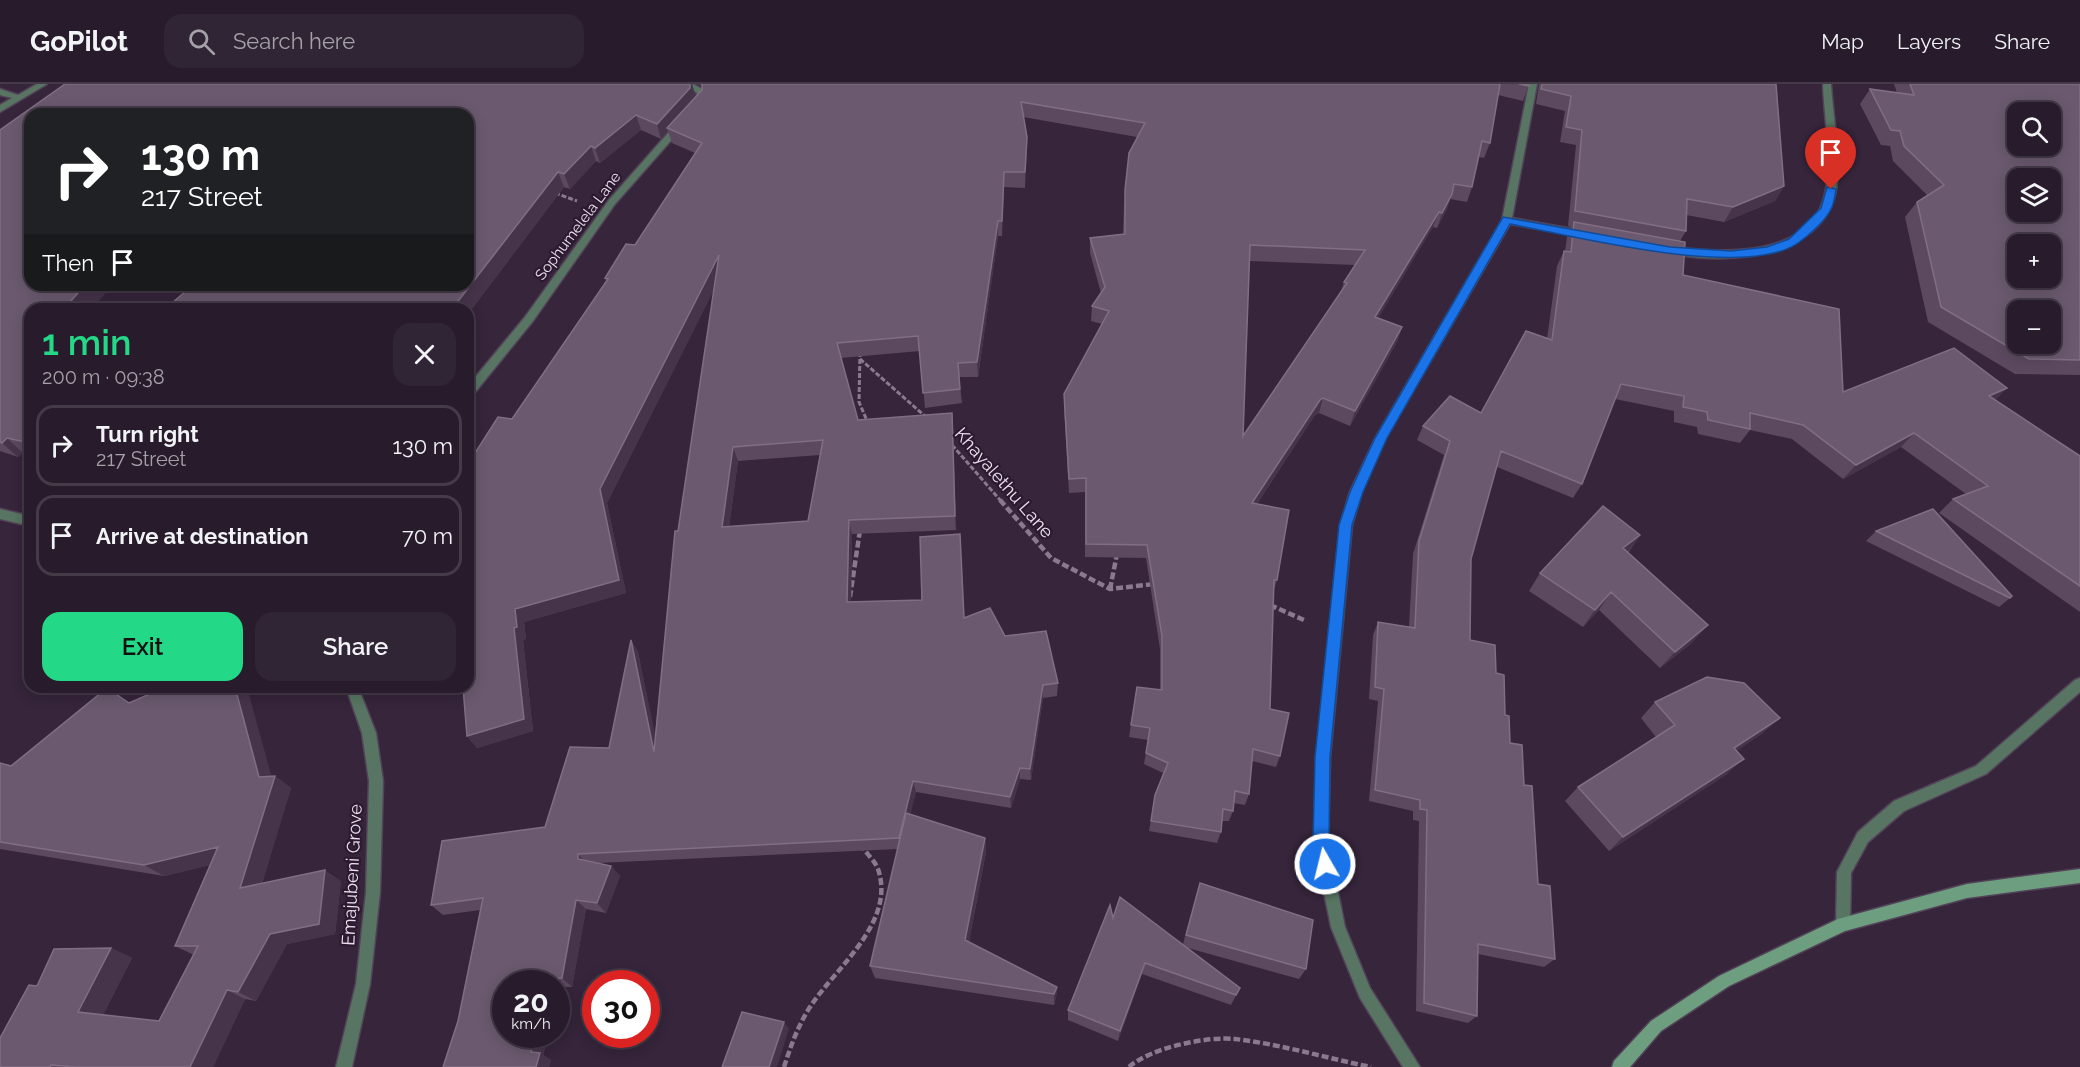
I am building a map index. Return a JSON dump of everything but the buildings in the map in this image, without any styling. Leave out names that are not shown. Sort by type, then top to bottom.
[{"type":"street","points":[[0,109],[43,84]]},
{"type":"street","name":"Sophumelela Lane","points":[[474,386],[529,319],[606,211],[700,104],[701,92],[687,84]]},
{"type":"street","points":[[1412,1067],[1360,982],[1338,927],[1321,843],[1323,757],[1346,525],[1356,492],[1381,438],[1507,220],[1533,84]]},
{"type":"street","points":[[1659,249],[1706,254],[1768,250],[1793,242],[1814,224],[1826,210],[1831,189],[1827,84]]},
{"type":"street","points":[[0,92],[17,98]]},
{"type":"street","points":[[1507,220],[1600,237]]},
{"type":"street","points":[[0,514],[24,520]]},
{"type":"street","points":[[1843,924],[1844,872],[1863,837],[1899,806],[1981,770],[2080,684]]},
{"type":"street","name":"Emajubeni Grove","points":[[344,1067],[363,984],[373,892],[376,781],[369,733],[354,693]]},
{"type":"street","points":[[1620,1067],[1656,1026],[1724,981],[1843,924],[1967,891],[2080,876]]},
{"type":"path","points":[[546,190],[606,211]]},
{"type":"path","points":[[860,349],[859,402],[871,426]]},
{"type":"path","name":"Khayalethu Lane","points":[[859,359],[931,420]]},
{"type":"path","name":"Khayalethu Lane","points":[[946,437],[1051,558],[1110,589]]},
{"type":"path","points":[[850,599],[860,526]]},
{"type":"path","points":[[1120,543],[1110,589],[1160,583]]},
{"type":"path","points":[[1265,604],[1334,634]]},
{"type":"path","points":[[784,1067],[802,1020],[812,1004],[856,951],[882,896],[879,868],[858,843]]},
{"type":"path","points":[[1129,1067],[1138,1059],[1184,1044],[1233,1039],[1371,1067]]},
{"type":"route","points":[[1325,864],[1321,843],[1323,757],[1346,525],[1356,492],[1381,438],[1507,220],[1670,251],[1731,254],[1768,250],[1793,242],[1826,210],[1831,189]]}]
